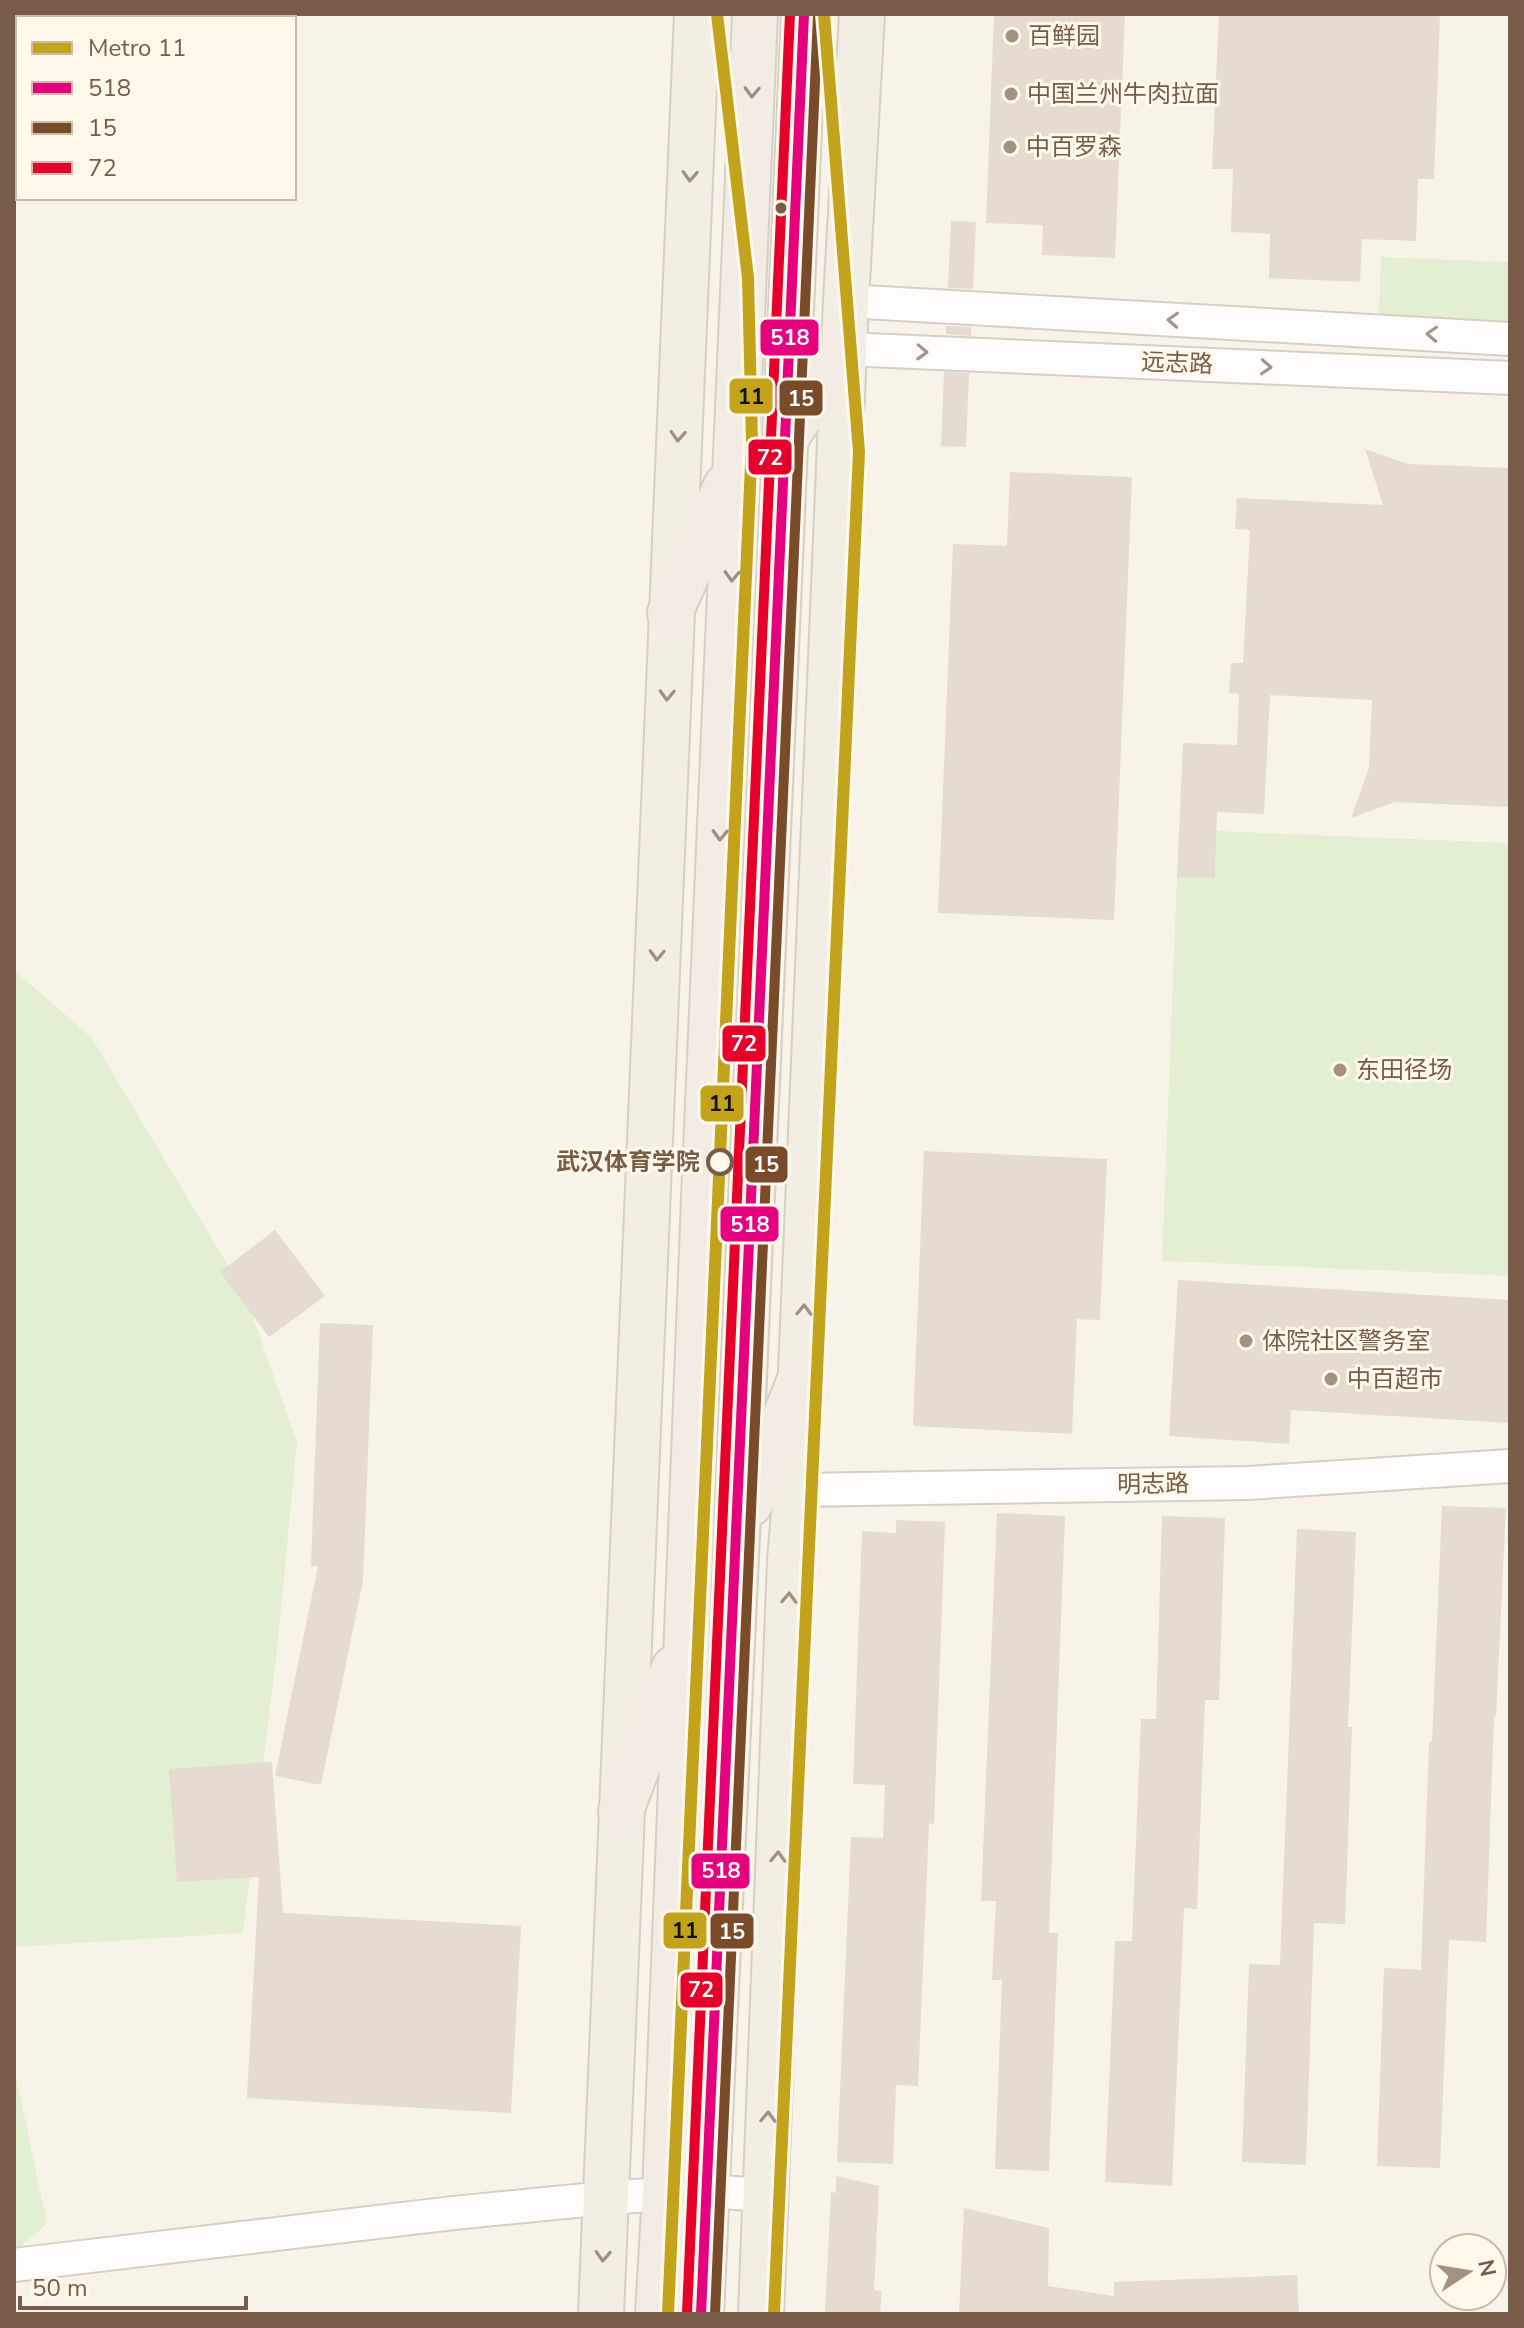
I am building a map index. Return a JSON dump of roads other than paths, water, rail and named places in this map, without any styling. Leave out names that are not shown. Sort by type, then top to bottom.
[{"type":"highway","points":[[701,2314],[686,2192],[687,1632],[755,14]]},
{"type":"highway","points":[[658,2314],[686,2192],[737,1536],[804,14]]},
{"type":"highway","points":[[786,437],[844,349]]},
{"type":"highway","points":[[670,613],[736,462]]},
{"type":"highway","points":[[737,1536],[801,1377]]},
{"type":"highway","points":[[621,1811],[687,1632]]},
{"type":"main road","points":[[601,2314],[697,14]]},
{"type":"main road","points":[[761,2314],[789,1575],[796,1490],[846,301],[862,14]]},
{"type":"street","name":"远志路","points":[[846,301],[1510,339]]},
{"type":"street","name":"远志路","points":[[844,349],[1510,378]]},
{"type":"street","name":"明志路","points":[[796,1490],[1248,1483],[1510,1466]]},
{"type":"street","points":[[14,2265],[606,2198],[686,2192],[765,2195]]},
{"type":"metro line","name":"11","points":[[668,2314],[752,442],[748,278],[717,14]]},
{"type":"metro line","name":"11","points":[[774,2314],[859,452],[824,14]]},
{"type":"place","name":"百鲜园","points":[[1012,36]]},
{"type":"place","name":"中国兰州牛肉拉面","points":[[1011,94]]},
{"type":"place","name":"中百罗森","points":[[1010,147]]},
{"type":"place","name":"东田径场","points":[[1340,1070]]},
{"type":"place","name":"武汉体育学院","points":[[720,1162]]},
{"type":"place","name":"体院社区警务室","points":[[1246,1341]]},
{"type":"place","name":"中百超市","points":[[1331,1379]]}]
